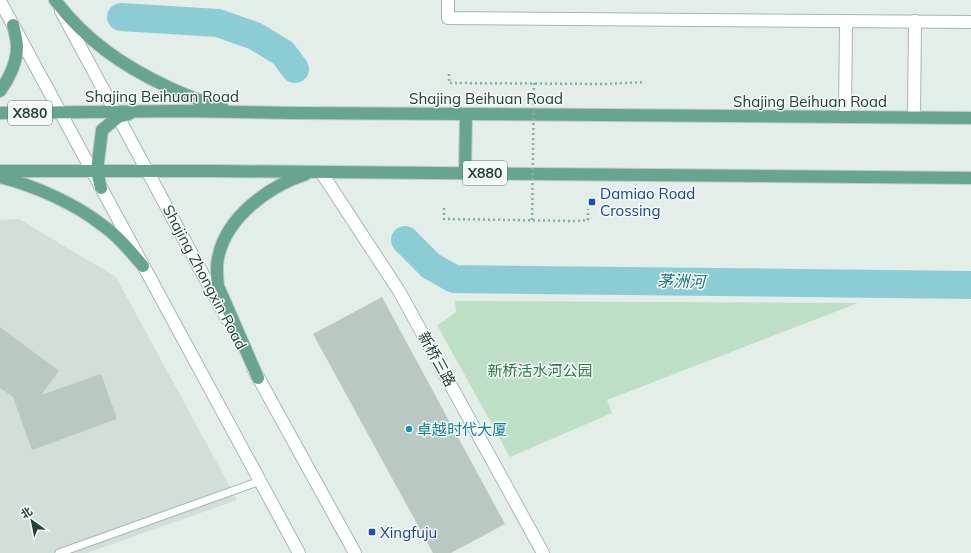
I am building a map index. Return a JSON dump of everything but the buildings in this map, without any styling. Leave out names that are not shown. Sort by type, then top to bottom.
[{"type":"main road","points":[[55,0],[81,30],[108,53],[138,72],[160,83],[184,94],[217,106],[231,109],[293,113]]},
{"type":"main road","points":[[0,90],[7,81],[15,60],[17,48],[13,25]]},
{"type":"main road","name":"Shajing Beihuan Road","points":[[0,113],[60,112],[117,114],[180,111],[971,118]]},
{"type":"main road","points":[[94,171],[102,130],[117,114]]},
{"type":"main road","points":[[465,173],[466,114]]},
{"type":"main road","name":"X880","points":[[0,172],[320,172],[971,178]]},
{"type":"main road","points":[[258,378],[218,286],[218,259],[228,233],[248,208],[278,186],[293,179],[320,172]]},
{"type":"main road","points":[[0,177],[43,192],[88,215],[102,224],[115,236],[143,266]]},
{"type":"street","name":"Shajing Zhongxin Road","points":[[55,0],[258,378],[355,553]]},
{"type":"street","points":[[448,0],[448,18],[971,22]]},
{"type":"street","points":[[0,1],[60,112],[94,171],[101,188],[299,553]]},
{"type":"street","points":[[845,117],[846,21]]},
{"type":"street","points":[[914,118],[915,22]]},
{"type":"street","name":"新桥三路","points":[[320,172],[399,291],[543,553]]},
{"type":"lane","points":[[59,553],[260,481]]},
{"type":"path","points":[[449,74],[449,83],[604,84],[645,82]]},
{"type":"path","points":[[532,220],[534,83]]},
{"type":"path","points":[[444,208],[444,219],[576,221],[588,220],[588,209]]},
{"type":"shaded area","points":[[19,219],[116,277],[237,500],[87,553],[0,553],[0,220]]},
{"type":"green space","name":"新桥活水河公园","points":[[455,301],[858,303],[607,400],[612,413],[510,457],[437,325],[456,312]]},
{"type":"waterway","points":[[121,17],[218,23],[255,36],[283,53],[295,69]]},
{"type":"waterway","name":"茅洲河","points":[[405,240],[431,266],[454,279],[971,285]]},
{"type":"place","name":"Damiao Road Crossing","points":[[592,202]]},
{"type":"place","name":"卓越时代大厦","points":[[409,429]]},
{"type":"place","name":"Xingfuju","points":[[372,532]]}]
